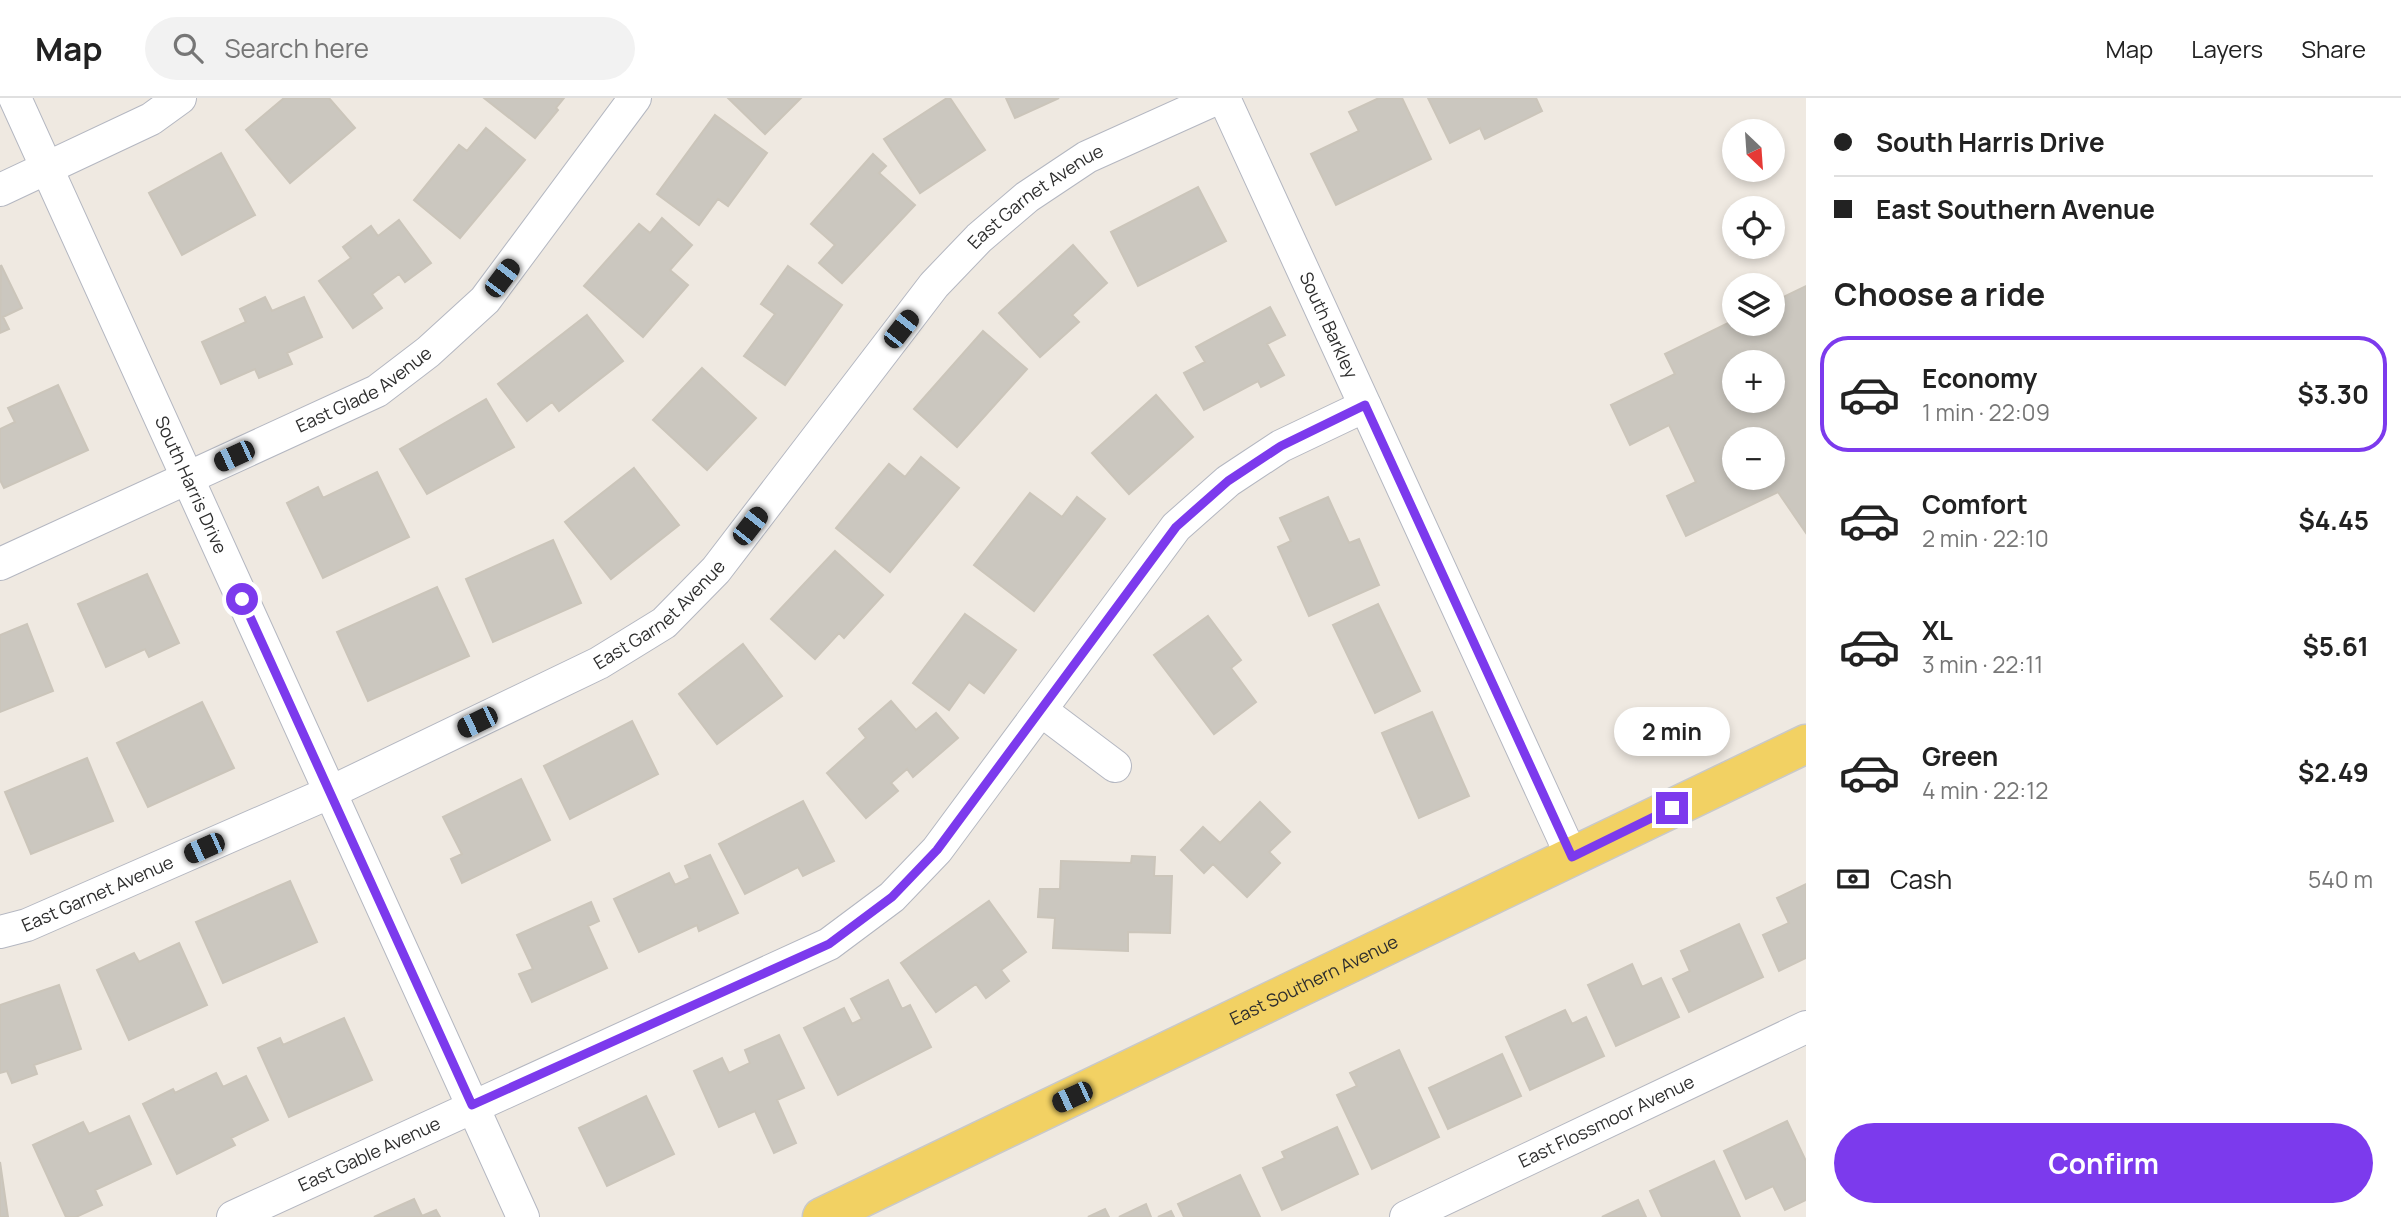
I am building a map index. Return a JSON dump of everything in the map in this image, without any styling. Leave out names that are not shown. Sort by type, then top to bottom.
[{"type":"main road","name":"East Southern Avenue","points":[[822,1217],[1806,744]]},
{"type":"street","name":"South Harris Drive","points":[[15,98],[523,1217]]},
{"type":"street","points":[[0,190],[151,119],[180,98]]},
{"type":"street","name":"East Glade Avenue","points":[[0,564],[377,391],[428,352],[485,300],[635,98]]},
{"type":"street","name":"East Garnet Avenue","points":[[0,932],[27,925],[331,792],[599,663],[664,623],[716,570],[934,285],[979,238],[1027,197],[1087,157],[1218,98]]},
{"type":"street","name":"South Barkley","points":[[1224,98],[1572,857]]},
{"type":"street","name":"East Gable Avenue","points":[[233,1217],[472,1105],[829,944],[892,897],[937,850],[1176,527],[1228,481],[1281,446],[1365,405]]},
{"type":"street","points":[[1042,710],[1115,766]]},
{"type":"street","name":"East Flossmoor Avenue","points":[[1406,1217],[1806,1027]]},
{"type":"building","points":[[284,98],[329,98],[355,128],[290,183],[246,130]]},
{"type":"building","points":[[484,98],[564,98],[556,108],[558,110],[535,138]]},
{"type":"building","points":[[728,98],[801,98],[765,134]]},
{"type":"building","points":[[950,98],[985,150],[920,193],[884,139]]},
{"type":"building","points":[[1006,98],[1059,98],[1015,118]]},
{"type":"building","points":[[1379,98],[1402,98],[1431,159],[1336,205],[1311,154],[1359,131],[1349,112]]},
{"type":"building","points":[[1428,98],[1536,98],[1542,111],[1485,139],[1480,128],[1450,143]]},
{"type":"building","points":[[715,115],[767,153],[728,206],[718,199],[699,225],[657,194]]},
{"type":"building","points":[[486,128],[525,160],[460,238],[414,200],[459,145],[467,151]]},
{"type":"building","points":[[221,153],[255,215],[182,255],[149,193]]},
{"type":"building","points":[[873,154],[886,166],[879,173],[915,205],[842,283],[819,263],[835,245],[811,224]]},
{"type":"building","points":[[1198,187],[1226,241],[1138,286],[1111,232]]},
{"type":"building","points":[[662,218],[692,245],[670,270],[688,285],[643,337],[584,286],[639,224],[650,233]]},
{"type":"building","points":[[399,220],[431,263],[405,282],[399,274],[372,294],[382,308],[353,328],[319,281],[351,258],[343,247],[371,226],[378,236]]},
{"type":"building","points":[[1073,245],[1107,283],[1072,315],[1079,322],[1040,357],[999,313]]},
{"type":"building","points":[[1,265],[22,308],[3,317],[9,329],[0,333]]},
{"type":"building","points":[[788,266],[842,305],[785,385],[744,356],[775,314],[761,304]]},
{"type":"building","points":[[1806,286],[1806,533],[1778,492],[1686,536],[1667,496],[1696,482],[1669,425],[1630,445],[1611,405],[1675,374],[1665,354],[1722,326],[1722,336],[1785,336],[1785,296]]},
{"type":"building","points":[[265,297],[272,311],[304,297],[322,337],[287,353],[292,364],[259,378],[255,369],[221,384],[202,342],[246,322],[240,309]]},
{"type":"building","points":[[1270,307],[1285,335],[1267,344],[1284,375],[1261,387],[1258,381],[1204,410],[1184,373],[1205,362],[1196,347]]},
{"type":"building","points":[[587,315],[623,361],[559,411],[552,402],[527,421],[498,384]]},
{"type":"building","points":[[983,331],[1027,369],[957,447],[914,409]]},
{"type":"building","points":[[702,368],[756,418],[707,470],[653,420]]},
{"type":"building","points":[[58,385],[88,450],[4,488],[0,480],[0,429],[15,422],[8,408]]},
{"type":"building","points":[[1156,395],[1193,437],[1129,494],[1092,453]]},
{"type":"building","points":[[486,399],[514,447],[427,494],[400,449]]},
{"type":"building","points":[[921,457],[959,488],[890,572],[836,528],[889,464],[905,477]]},
{"type":"building","points":[[634,468],[679,525],[611,579],[565,522]]},
{"type":"building","points":[[377,472],[409,537],[323,578],[287,503],[318,487],[323,498]]},
{"type":"building","points":[[1030,493],[1062,517],[1077,497],[1105,519],[1034,611],[974,565]]},
{"type":"building","points":[[1328,497],[1349,543],[1359,539],[1379,585],[1309,616],[1278,547],[1291,541],[1280,518]]},
{"type":"building","points":[[553,540],[581,603],[493,642],[466,579]]},
{"type":"building","points":[[835,551],[883,595],[844,638],[839,633],[815,659],[771,619]]},
{"type":"building","points":[[147,574],[179,643],[149,657],[145,649],[106,667],[78,604]]},
{"type":"building","points":[[437,587],[469,656],[368,701],[337,632]]},
{"type":"building","points":[[1378,604],[1420,691],[1375,713],[1333,625]]},
{"type":"building","points":[[965,614],[1016,650],[984,693],[969,682],[949,710],[913,683]]},
{"type":"building","points":[[1208,616],[1241,660],[1231,668],[1256,702],[1214,734],[1154,655]]},
{"type":"building","points":[[27,624],[53,691],[0,712],[0,635]]},
{"type":"building","points":[[743,644],[782,696],[717,744],[679,694]]},
{"type":"building","points":[[891,701],[916,730],[936,713],[958,738],[913,777],[907,769],[891,783],[898,791],[866,818],[827,773],[866,738],[859,729]]},
{"type":"building","points":[[202,702],[234,768],[148,807],[117,743]]},
{"type":"building","points":[[1432,712],[1469,796],[1419,818],[1382,733]]},
{"type":"building","points":[[632,721],[658,774],[570,819],[544,766]]},
{"type":"building","points":[[87,758],[113,821],[31,854],[5,792]]},
{"type":"building","points":[[521,779],[550,840],[462,883],[451,859],[462,854],[443,817]]},
{"type":"building","points":[[803,801],[834,861],[803,876],[798,867],[745,894],[719,844]]},
{"type":"building","points":[[1260,802],[1290,832],[1269,852],[1280,863],[1247,897],[1213,864],[1204,873],[1181,850],[1203,827],[1220,843]]},
{"type":"building","points":[[710,855],[738,913],[699,931],[697,925],[639,952],[614,899],[669,873],[675,885],[690,878],[685,866]]},
{"type":"building","points":[[1132,856],[1155,857],[1154,876],[1172,876],[1170,933],[1128,932],[1128,951],[1053,948],[1055,918],[1038,917],[1040,889],[1060,889],[1061,861],[1131,863]]},
{"type":"building","points":[[290,881],[317,942],[223,983],[196,922]]},
{"type":"building","points":[[1806,884],[1806,958],[1779,971],[1763,935],[1789,923],[1777,898]]},
{"type":"building","points":[[989,901],[1026,952],[1001,970],[1009,981],[986,998],[976,984],[936,1012],[901,963]]},
{"type":"building","points":[[591,902],[599,921],[588,926],[607,968],[532,1002],[519,974],[533,969],[517,935]]},
{"type":"building","points":[[1739,924],[1763,977],[1689,1012],[1673,979],[1690,971],[1681,951]]},
{"type":"building","points":[[179,943],[207,1005],[129,1040],[97,970],[134,953],[139,962]]},
{"type":"building","points":[[1632,964],[1642,987],[1661,978],[1679,1017],[1616,1046],[1588,985]]},
{"type":"building","points":[[888,980],[902,1009],[910,1005],[931,1047],[838,1095],[804,1028],[844,1008],[852,1024],[862,1019],[851,999]]},
{"type":"building","points":[[59,985],[81,1049],[34,1065],[37,1074],[12,1083],[7,1071],[0,1073],[0,1005]]},
{"type":"building","points":[[1565,1010],[1572,1024],[1586,1017],[1604,1056],[1530,1090],[1506,1037]]},
{"type":"building","points":[[344,1018],[372,1080],[289,1117],[258,1048],[280,1038],[283,1045]]},
{"type":"building","points":[[779,1035],[804,1088],[777,1100],[796,1143],[774,1153],[755,1111],[719,1127],[694,1071],[722,1058],[729,1073],[750,1063],[745,1050]]},
{"type":"building","points":[[1399,1050],[1439,1137],[1372,1169],[1337,1095],[1357,1086],[1350,1073]]},
{"type":"building","points":[[1502,1054],[1521,1096],[1448,1129],[1429,1088]]},
{"type":"building","points":[[216,1073],[223,1087],[246,1076],[268,1120],[231,1138],[235,1145],[177,1174],[143,1104],[173,1089],[175,1093]]},
{"type":"building","points":[[646,1096],[674,1154],[607,1186],[579,1128]]},
{"type":"building","points":[[129,1116],[151,1164],[95,1190],[102,1205],[76,1217],[66,1217],[33,1145],[83,1122],[89,1134]]},
{"type":"building","points":[[1787,1121],[1806,1161],[1806,1200],[1785,1210],[1773,1186],[1746,1199],[1724,1151]]},
{"type":"building","points":[[1337,1127],[1358,1174],[1282,1210],[1263,1168],[1285,1158],[1282,1152]]},
{"type":"building","points":[[1714,1161],[1740,1217],[1662,1217],[1650,1191]]},
{"type":"building","points":[[0,1162],[8,1217],[0,1217]]},
{"type":"building","points":[[1240,1175],[1260,1217],[1184,1217],[1178,1204]]},
{"type":"building","points":[[414,1199],[422,1216],[436,1210],[440,1217],[374,1217]]},
{"type":"building","points":[[1638,1200],[1646,1217],[1602,1217]]},
{"type":"building","points":[[1146,1204],[1151,1217],[1119,1217]]},
{"type":"building","points":[[1105,1209],[1109,1217],[1088,1217]]},
{"type":"building","points":[[1171,1211],[1174,1217],[1158,1217]]},
{"type":"route","points":[[242,599],[472,1105],[829,944],[892,897],[937,850],[1176,527],[1228,481],[1281,446],[1365,405],[1572,857],[1672,808]]}]
